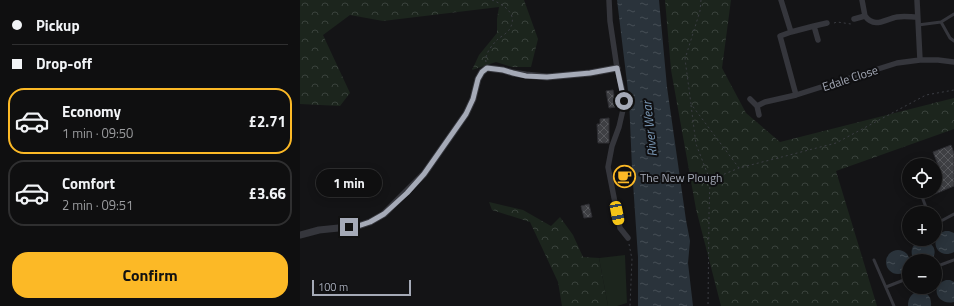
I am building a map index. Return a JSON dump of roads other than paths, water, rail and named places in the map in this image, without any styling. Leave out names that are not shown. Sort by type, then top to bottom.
[{"type":"street","points":[[609,0],[610,21],[617,68],[624,101],[619,127],[612,146],[608,167],[620,228],[628,238]]},
{"type":"street","points":[[781,0],[791,32]]},
{"type":"street","points":[[862,0],[865,16],[873,23],[878,23],[896,17],[917,17]]},
{"type":"street","points":[[917,0],[920,60]]},
{"type":"street","points":[[854,19],[865,16]]},
{"type":"street","points":[[796,95],[780,36],[827,23]]},
{"type":"street","points":[[814,26],[818,40]]},
{"type":"street","name":"Edale Close","points":[[757,106],[765,102],[796,95],[897,63],[920,60],[954,62]]},
{"type":"street","points":[[300,235],[319,230],[358,226],[370,222],[384,214],[407,193],[424,174],[466,114],[473,99],[478,79],[482,72],[487,68],[503,70],[526,76],[547,77],[596,72],[617,68]]},
{"type":"street","points":[[750,99],[757,106],[759,115]]},
{"type":"lane","points":[[918,25],[940,22],[954,14]]},
{"type":"lane","points":[[940,22],[950,38],[954,41]]},
{"type":"lane","points":[[942,221],[954,214]]},
{"type":"lane","points":[[874,260],[894,306]]},
{"type":"lane","points":[[942,264],[954,260]]},
{"type":"lane","points":[[886,287],[902,281]]},
{"type":"water","name":"River Wear","points":[[617,0],[659,0],[667,87],[690,241],[688,263],[693,306],[638,306],[638,257],[629,99]]},
{"type":"water","points":[[949,231],[954,233],[954,252],[943,254],[936,248],[936,246],[942,246],[942,233]]},
{"type":"water","points":[[933,246],[935,250],[934,254],[912,254],[913,247]]},
{"type":"water","points":[[893,251],[903,251],[906,254],[902,254],[902,273],[893,273],[887,267],[887,257]]},
{"type":"water","points":[[946,280],[954,282],[954,302],[943,301],[937,295],[942,294],[942,282]]},
{"type":"water","points":[[912,294],[927,294],[931,300],[931,306],[908,306]]},
{"type":"place","name":"The New Plough","points":[[625,177]]}]
